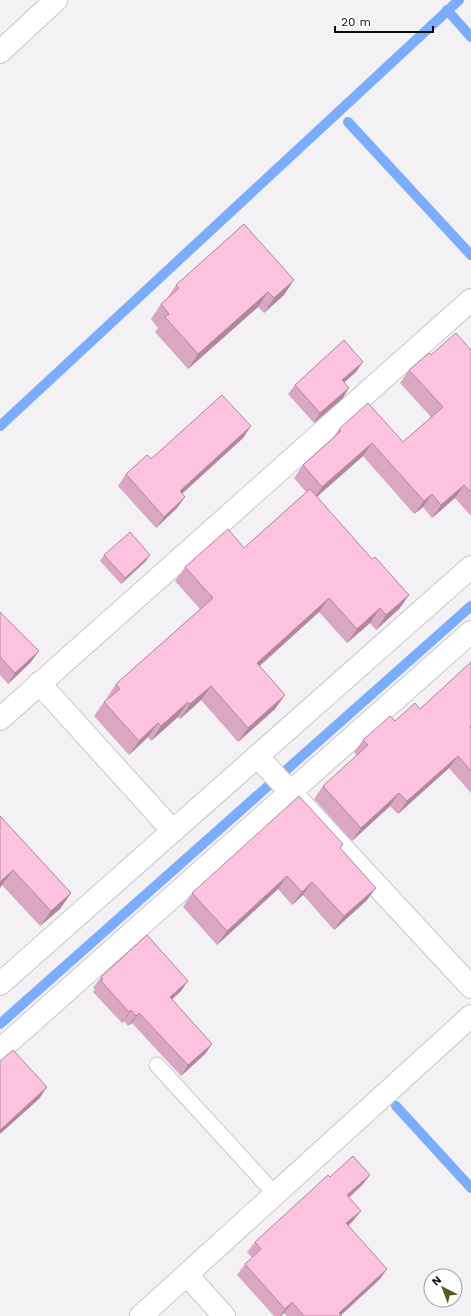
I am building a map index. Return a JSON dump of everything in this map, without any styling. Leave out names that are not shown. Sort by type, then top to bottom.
[{"type":"street","points":[[0,52],[56,0]]},
{"type":"street","points":[[0,719],[471,300]]},
{"type":"street","points":[[0,984],[173,831],[263,763],[471,567]]},
{"type":"street","points":[[0,1050],[287,789],[471,632]]},
{"type":"street","points":[[40,684],[173,831]]},
{"type":"street","points":[[263,763],[471,986]]},
{"type":"street","points":[[141,1316],[471,1016]]},
{"type":"street","points":[[187,1275],[224,1316]]},
{"type":"lane","points":[[157,1065],[275,1194]]},
{"type":"building","points":[[244,224],[294,280],[274,298],[268,292],[198,354],[165,317],[169,314],[161,304],[179,288],[176,285]]},
{"type":"building","points":[[456,333],[471,350],[471,492],[464,485],[441,505],[432,494],[424,501],[372,443],[322,487],[303,465],[341,431],[339,429],[368,403],[403,442],[443,407],[409,370],[429,353],[431,355]]},
{"type":"building","points":[[344,340],[363,362],[342,380],[349,388],[320,413],[295,385]]},
{"type":"building","points":[[222,395],[251,426],[180,491],[185,497],[164,517],[126,474],[147,455],[151,459]]},
{"type":"building","points":[[310,489],[372,559],[375,557],[409,595],[386,615],[380,608],[357,629],[329,598],[257,663],[285,695],[248,728],[211,686],[190,704],[188,702],[161,726],[158,723],[139,741],[104,702],[120,689],[116,684],[213,598],[185,567],[228,529],[244,548]]},
{"type":"building","points":[[130,532],[150,555],[125,578],[104,555]]},
{"type":"building","points":[[0,612],[39,651],[15,673],[0,657]]},
{"type":"building","points":[[471,662],[471,771],[458,756],[407,801],[399,793],[361,828],[323,786],[368,745],[363,740],[390,716],[395,721],[415,703],[420,709]]},
{"type":"building","points":[[299,796],[343,844],[340,848],[376,888],[344,916],[312,882],[302,892],[287,876],[227,931],[192,893]]},
{"type":"building","points":[[0,816],[71,893],[51,911],[13,870],[0,882]]},
{"type":"building","points":[[147,935],[188,981],[170,997],[212,1044],[188,1065],[139,1013],[136,1016],[131,1010],[129,1012],[101,981],[103,979],[101,977]]},
{"type":"building","points":[[13,1050],[47,1087],[0,1130],[0,1061]]},
{"type":"building","points":[[353,1156],[370,1175],[347,1195],[361,1211],[346,1223],[387,1269],[339,1313],[342,1316],[304,1316],[292,1302],[285,1309],[245,1264],[261,1249],[255,1242],[328,1175],[330,1177]]},
{"type":"waterway","points":[[0,426],[459,0]]},
{"type":"waterway","points":[[447,10],[471,37]]},
{"type":"waterway","points":[[348,122],[471,255]]},
{"type":"waterway","points":[[0,1024],[471,606]]},
{"type":"waterway","points":[[396,1106],[471,1188]]}]
